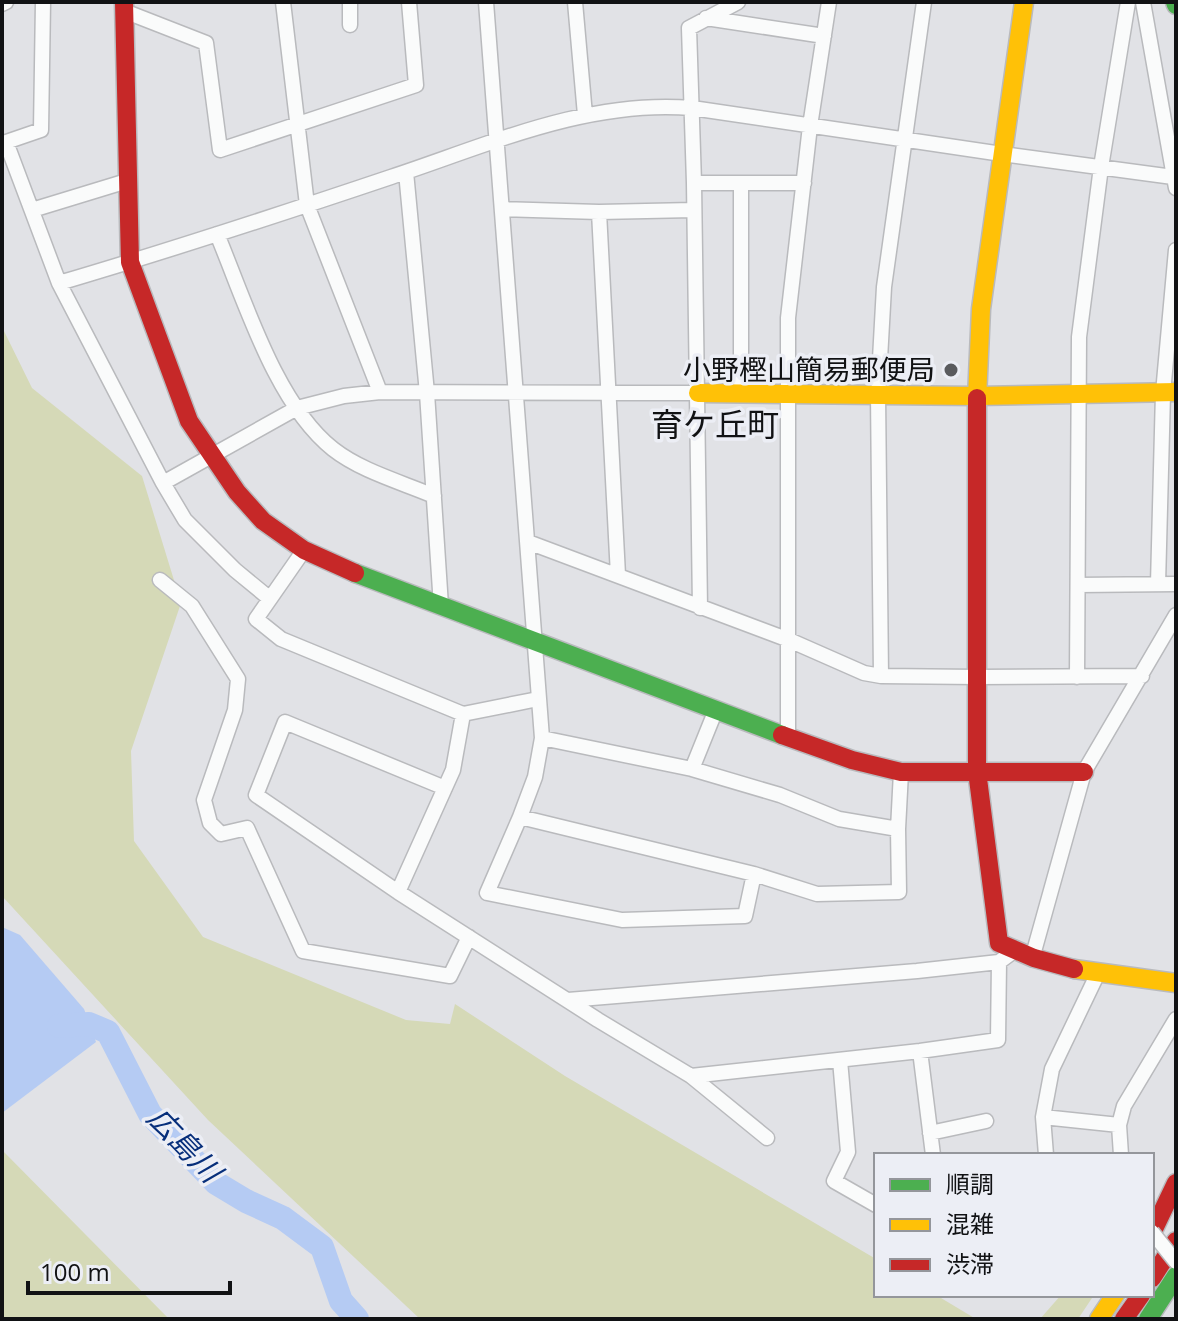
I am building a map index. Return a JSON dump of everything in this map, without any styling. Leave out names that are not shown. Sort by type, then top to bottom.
[{"type":"main road","points":[[1024,2],[981,309],[977,396],[977,771],[999,943],[1006,957],[1033,955],[1098,973],[1159,978],[1176,983]]},
{"type":"main road","points":[[124,7],[130,262],[189,421],[237,492],[263,521],[304,550],[340,567],[715,712],[852,760],[901,772],[1084,772]]},
{"type":"main road","points":[[698,393],[977,396],[1170,392]]},
{"type":"main road","points":[[1154,1229],[1176,1183]]},
{"type":"main road","points":[[1154,1275],[1176,1241]]},
{"type":"main road","points":[[1148,1319],[1176,1277]]},
{"type":"main road","points":[[1099,1319],[1114,1297]]},
{"type":"main road","points":[[1124,1319],[1140,1297]]},
{"type":"street","points":[[43,2],[41,130],[4,137],[59,283],[185,520],[235,570],[269,598]]},
{"type":"street","points":[[283,2],[307,205],[380,392]]},
{"type":"street","points":[[350,2],[350,25]]},
{"type":"street","points":[[124,7],[206,43],[220,150],[416,85],[409,2]]},
{"type":"street","points":[[486,2],[542,738],[535,777],[487,893],[622,920],[745,916],[754,874]]},
{"type":"street","points":[[575,2],[585,115]]},
{"type":"street","points":[[700,608],[689,28],[738,2]]},
{"type":"street","points":[[788,738],[788,318],[810,126],[829,2]]},
{"type":"street","points":[[881,676],[878,395],[884,287],[924,2]]},
{"type":"street","points":[[1077,677],[1079,337],[1101,167],[1128,2]]},
{"type":"street","points":[[59,283],[496,142],[585,115],[616,109],[692,108],[1101,167],[1174,182],[1143,2]]},
{"type":"street","points":[[705,17],[824,36]]},
{"type":"street","points":[[406,172],[427,393],[441,606]]},
{"type":"street","points":[[32,210],[127,181]]},
{"type":"street","points":[[694,183],[804,183]]},
{"type":"street","points":[[741,185],[741,393]]},
{"type":"street","points":[[502,209],[599,212],[693,210]]},
{"type":"street","points":[[599,212],[618,575]]},
{"type":"street","points":[[217,234],[278,381],[297,408],[332,448],[351,461],[434,496]]},
{"type":"street","points":[[1158,584],[1176,250]]},
{"type":"street","points":[[163,483],[297,408],[344,396],[380,392],[698,393]]},
{"type":"street","points":[[528,542],[789,640],[864,673],[881,676],[1142,676]]},
{"type":"street","points":[[304,550],[256,619],[281,639],[463,714],[538,699]]},
{"type":"street","points":[[160,580],[192,606],[238,679],[235,710],[204,800],[210,823],[221,834],[247,828],[303,951],[450,976],[469,937]]},
{"type":"street","points":[[1078,585],[1176,584]]},
{"type":"street","points":[[1033,955],[1084,772],[1176,615]]},
{"type":"street","points":[[692,769],[715,712]]},
{"type":"street","points":[[398,892],[453,770],[463,714]]},
{"type":"street","points":[[445,788],[285,722],[256,795],[398,892],[691,1076],[767,1138]]},
{"type":"street","points":[[542,738],[692,769],[780,795],[839,819],[898,829]]},
{"type":"street","points":[[520,817],[754,874],[817,894],[899,892],[901,772]]},
{"type":"street","points":[[568,1000],[1006,957],[998,1040],[691,1076]]},
{"type":"street","points":[[1046,1153],[1043,1117],[1052,1069],[1098,973]]},
{"type":"street","points":[[1121,1153],[1119,1125],[1124,1106],[1176,1019]]},
{"type":"street","points":[[920,1051],[933,1153]]},
{"type":"street","points":[[840,1060],[848,1152],[834,1181],[874,1204]]},
{"type":"street","points":[[1043,1117],[1119,1125]]},
{"type":"street","points":[[930,1133],[986,1121]]},
{"type":"street","points":[[1154,1235],[1176,1262]]},
{"type":"green space","points":[[2,327],[32,388],[142,476],[181,603],[131,751],[134,841],[203,937],[406,1020],[450,1024],[455,1004],[565,1076],[874,1258],[874,1297],[939,1297],[976,1319],[420,1319],[208,1120],[2,896]]},
{"type":"green space","points":[[2,1150],[169,1319],[2,1319]]},
{"type":"green space","points":[[1059,1297],[1093,1297],[1078,1319],[1040,1319]]},
{"type":"water","points":[[2,927],[20,935],[84,1009],[96,1042],[2,1113]]},
{"type":"waterway","name":"広島川","points":[[59,1026],[89,1024],[108,1032],[150,1114],[216,1183],[283,1218],[322,1247],[341,1301],[357,1319]]},
{"type":"traffic: fast","points":[[355,573],[782,735]]},
{"type":"traffic: fast","points":[[1148,1319],[1176,1276]]},
{"type":"traffic: slow","points":[[977,398],[981,309],[1024,2]]},
{"type":"traffic: slow","points":[[698,393],[977,396],[1176,392]]},
{"type":"traffic: slow","points":[[1074,969],[1176,983]]},
{"type":"traffic: slow","points":[[1099,1319],[1114,1297]]},
{"type":"traffic: jam","points":[[124,2],[130,262],[189,421],[237,492],[263,521],[304,550],[355,573]]},
{"type":"traffic: jam","points":[[977,398],[977,771],[999,943],[1034,958],[1074,969]]},
{"type":"traffic: jam","points":[[782,735],[852,760],[901,772],[1084,772]]},
{"type":"traffic: jam","points":[[1154,1229],[1176,1183]]},
{"type":"traffic: jam","points":[[1154,1275],[1176,1241]]},
{"type":"traffic: jam","points":[[1124,1319],[1140,1297]]},
{"type":"place","name":"小野樫山簡易郵便局","points":[[951,370]]},
{"type":"district","name":"育ケ丘町","points":[[715,425]]}]
